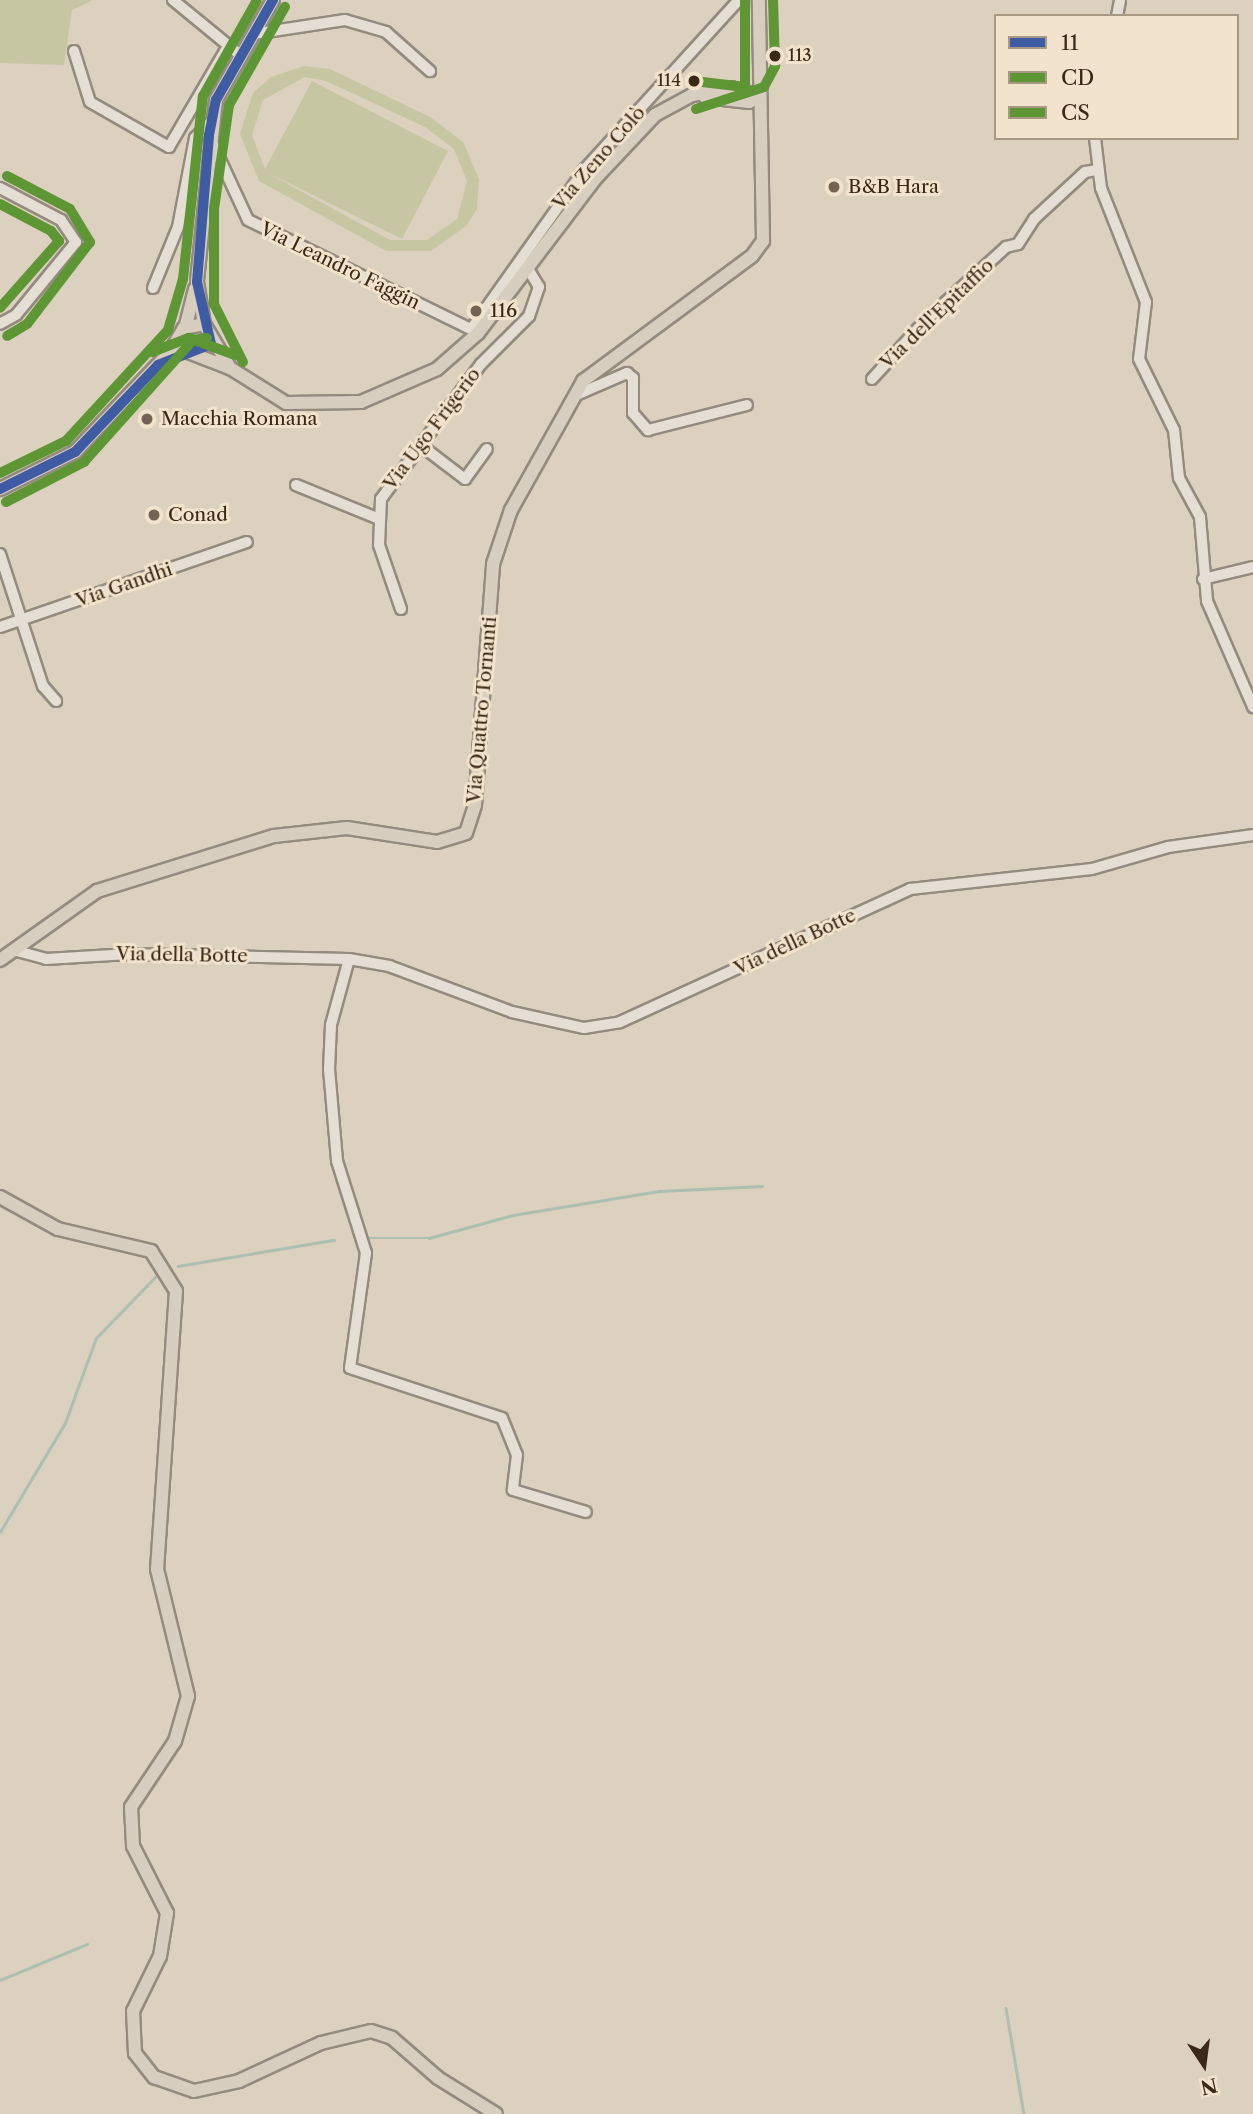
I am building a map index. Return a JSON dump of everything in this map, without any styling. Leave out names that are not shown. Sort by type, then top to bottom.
[{"type":"main road","points":[[0,489],[75,452],[158,365],[183,331],[197,282],[212,121],[240,55],[273,0]]},
{"type":"main road","name":"Via Quattro Tornanti","points":[[0,960],[18,951],[97,891],[274,836],[347,828],[437,842],[466,833],[475,805],[494,564],[511,510],[574,396],[633,339],[759,250],[768,212],[759,96],[759,0]]},
{"type":"main road","points":[[730,94],[753,79],[761,65]]},
{"type":"main road","points":[[730,94],[748,108],[763,147]]},
{"type":"main road","points":[[183,331],[194,353],[230,368],[273,398],[329,407],[413,383],[475,331],[638,132],[670,104],[692,95],[759,96]]},
{"type":"main road","points":[[197,282],[204,324],[230,368]]},
{"type":"main road","points":[[183,331],[204,324]]},
{"type":"main road","points":[[158,365],[194,353],[212,339]]},
{"type":"main road","points":[[0,1197],[58,1229],[151,1251],[176,1291],[157,1569],[188,1696],[175,1741],[131,1807],[133,1846],[167,1913],[160,1956],[133,2011],[135,2053],[154,2077],[194,2091],[239,2081],[321,2043],[371,2031],[393,2038],[438,2078],[496,2114]]},
{"type":"street","points":[[173,0],[240,55]]},
{"type":"street","name":"Via Zeno Colò","points":[[475,331],[584,169],[739,0]]},
{"type":"street","points":[[253,34],[345,20],[386,32],[430,71]]},
{"type":"street","points":[[74,51],[90,102],[169,147],[228,46]]},
{"type":"street","points":[[153,288],[178,227],[195,138],[212,121]]},
{"type":"street","name":"Via Leandro Faggin","points":[[209,135],[248,220],[475,331]]},
{"type":"street","points":[[1095,140],[1096,170],[1141,278],[1146,302],[1139,359],[1174,430],[1179,478],[1200,517],[1202,579],[1253,707]]},
{"type":"street","name":"Via dell'Epitaffio","points":[[872,379],[895,349],[1006,247],[1018,244],[1034,219],[1085,173],[1096,170]]},
{"type":"street","points":[[0,188],[61,219],[76,242],[16,315],[0,324]]},
{"type":"street","name":"Via Ugo Frigerio","points":[[377,518],[397,471],[424,447],[481,364],[539,298],[528,269]]},
{"type":"street","points":[[574,396],[627,373],[633,378],[633,413],[648,430],[747,405]]},
{"type":"street","points":[[424,447],[465,479],[487,449]]},
{"type":"street","points":[[296,485],[377,518],[401,610]]},
{"type":"street","name":"Via Gandhi","points":[[0,627],[247,542]]},
{"type":"street","points":[[0,554],[43,685],[56,701]]},
{"type":"street","points":[[1202,579],[1253,567]]},
{"type":"street","name":"Via della Botte","points":[[18,951],[46,959],[129,954],[349,959],[389,966],[512,1012],[584,1028],[620,1023],[910,889],[1092,869],[1168,847],[1253,835]]},
{"type":"street","points":[[349,959],[331,1025],[329,1069],[337,1161],[366,1253],[349,1368],[502,1418],[517,1455],[513,1490],[586,1512]]},
{"type":"green space","points":[[0,0],[93,0],[72,10],[64,65],[0,63]]},
{"type":"green space","points":[[304,66],[330,69],[430,117],[463,142],[479,179],[477,209],[466,226],[431,251],[386,251],[259,181],[240,134],[253,93],[271,77]],"holes":[[[305,77],[326,81],[425,127],[454,149],[467,181],[457,219],[427,240],[390,240],[268,173],[402,239],[448,151],[312,81],[265,169],[252,135],[263,100]]]},
{"type":"waterway","points":[[366,1238],[429,1238],[513,1215],[660,1191],[762,1186]]},
{"type":"waterway","points":[[178,1266],[334,1240]]},
{"type":"waterway","points":[[0,1532],[65,1423],[96,1338],[159,1273]]},
{"type":"waterway","points":[[0,1980],[87,1944]]},
{"type":"waterway","points":[[1006,2008],[1024,2114]]},
{"type":"transit line","name":"CS","points":[[0,473],[66,441],[168,330],[183,279],[203,96],[257,0]]},
{"type":"transit line","name":"11","points":[[0,489],[75,452],[158,365],[211,344],[197,282],[209,135],[216,100],[273,0]]},
{"type":"transit line","name":"CS","points":[[694,81],[745,87],[745,0]]},
{"type":"transit line","name":"CD","points":[[696,109],[764,87],[775,66],[773,0]]},
{"type":"transit line","name":"CD","points":[[243,362],[214,304],[214,209],[229,105],[285,7]]},
{"type":"transit line","name":"CS","points":[[7,176],[70,209],[90,242],[27,324],[7,336]]},
{"type":"transit line","name":"CD","points":[[0,204],[51,231],[59,241],[0,308]]},
{"type":"transit line","name":"CS","points":[[152,352],[189,338],[235,355]]},
{"type":"transit line","name":"CD","points":[[6,502],[84,462],[193,340],[207,338]]},
{"type":"place","name":"113","points":[[775,56]]},
{"type":"place","name":"114","points":[[694,81]]},
{"type":"place","name":"B&B Hara","points":[[834,187]]},
{"type":"place","name":"116","points":[[476,311]]},
{"type":"place","name":"Macchia Romana","points":[[147,419]]},
{"type":"place","name":"Conad","points":[[154,515]]}]
